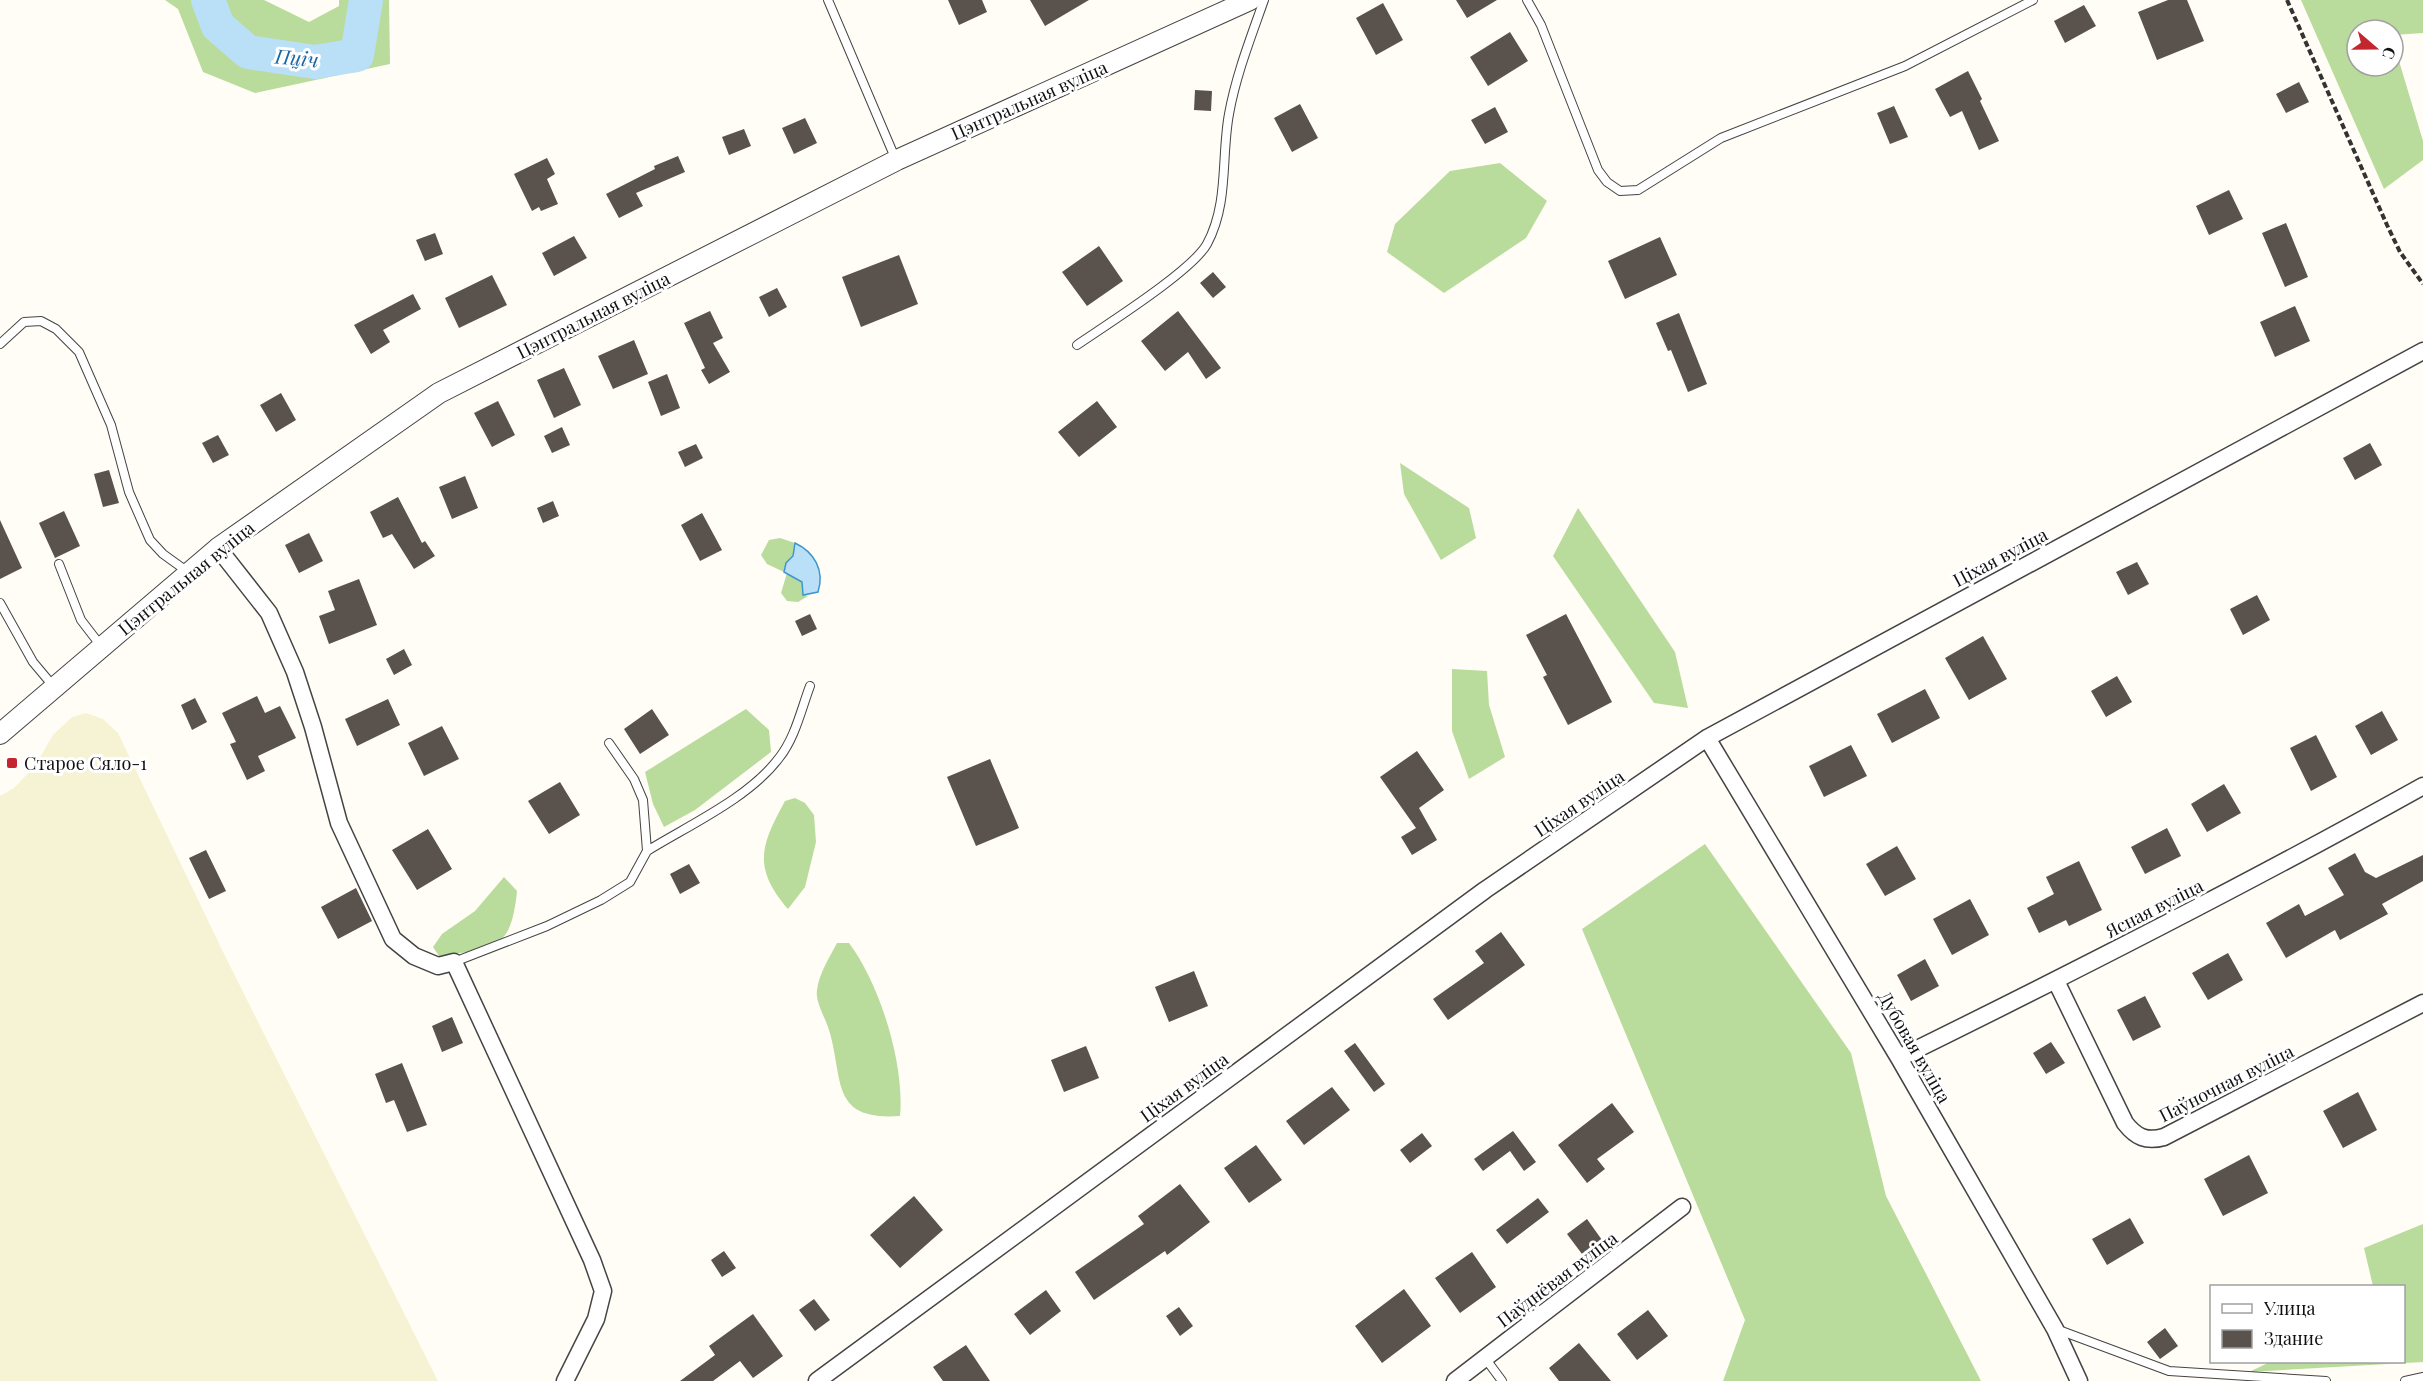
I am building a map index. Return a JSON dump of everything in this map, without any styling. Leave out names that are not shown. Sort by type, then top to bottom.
[{"type":"street","name":"Цэнтральная вуліца","points":[[0,734],[218,548],[439,393],[897,160],[1250,0]]},
{"type":"street","name":"Ціхая вуліца","points":[[817,1381],[1485,890],[1707,738],[2423,351]]},
{"type":"street","points":[[218,548],[269,613],[295,672],[313,727],[339,823],[393,939],[414,956],[438,966],[454,962],[592,1260],[603,1291],[596,1319],[566,1381]]},
{"type":"street","name":"Дубовая вуліца","points":[[1707,738],[1899,1058],[2055,1329],[2079,1381]]},
{"type":"street","name":"Ясная вуліца","points":[[1899,1058],[2056,981],[2314,847],[2423,786]]},
{"type":"street","name":"Паўночная вуліца","points":[[2056,981],[2125,1123],[2135,1135],[2152,1140],[2164,1137],[2423,1003]]},
{"type":"street","name":"Паўднёвая вуліца","points":[[1455,1381],[1682,1207]]},
{"type":"lane","points":[[828,0],[897,160]]},
{"type":"lane","points":[[1077,345],[1189,264],[1206,246],[1218,216],[1223,189],[1229,114],[1264,0]]},
{"type":"lane","points":[[1527,0],[1541,25],[1599,170],[1607,182],[1620,191],[1638,190],[1721,138],[1905,66],[2033,0]]},
{"type":"lane","points":[[0,344],[24,322],[41,321],[56,329],[79,352],[111,425],[129,492],[150,540],[163,554],[188,573]]},
{"type":"lane","points":[[59,564],[81,620],[101,646]]},
{"type":"lane","points":[[0,603],[33,662],[54,687]]},
{"type":"lane","points":[[454,962],[547,926],[601,900],[630,882],[647,851],[756,783],[780,757],[795,730],[810,686]]},
{"type":"lane","points":[[609,743],[634,779],[642,800],[647,851]]},
{"type":"lane","points":[[2055,1329],[2169,1371],[2326,1381]]},
{"type":"lane","points":[[1485,1358],[1502,1381]]},
{"type":"lane","points":[[2405,1381],[2423,1377]]},
{"type":"path","points":[[2287,0],[2391,234],[2400,252],[2423,284]]},
{"type":"shaded area","points":[[86,713],[103,719],[118,733],[225,956],[438,1381],[0,1381],[0,796],[14,788],[35,766],[53,735],[72,717]]},
{"type":"green space","points":[[165,0],[264,0],[309,22],[339,6],[339,0],[389,0],[390,64],[255,93],[203,72],[178,9]]},
{"type":"green space","points":[[2301,0],[2423,0],[2423,33],[2405,34],[2405,18],[2345,18],[2345,78],[2404,78],[2423,141],[2423,160],[2384,189]]},
{"type":"green space","points":[[1500,163],[1547,201],[1526,238],[1444,293],[1387,252],[1395,224],[1450,171]]},
{"type":"green space","points":[[1400,463],[1469,508],[1476,538],[1441,560],[1404,494]]},
{"type":"green space","points":[[1578,508],[1675,652],[1688,708],[1654,703],[1553,556]]},
{"type":"green space","points":[[780,538],[795,543],[793,556],[786,563],[784,572],[767,564],[761,555],[769,540]]},
{"type":"green space","points":[[787,573],[802,582],[803,594],[808,596],[798,602],[787,601],[781,593]]},
{"type":"green space","points":[[1452,669],[1487,671],[1489,705],[1505,757],[1469,779],[1452,731]]},
{"type":"green space","points":[[746,709],[769,730],[771,752],[695,810],[664,827],[653,804],[645,772]]},
{"type":"green space","points":[[795,798],[805,803],[814,815],[816,842],[805,887],[788,909],[769,881],[764,856],[770,831],[785,801]]},
{"type":"green space","points":[[1705,844],[1851,1053],[1886,1196],[1981,1381],[1723,1381],[1745,1320],[1582,929]]},
{"type":"green space","points":[[504,877],[517,891],[510,926],[504,936],[486,948],[439,956],[433,947],[442,934],[475,911]]},
{"type":"green space","points":[[837,943],[849,943],[871,980],[880,1002],[894,1050],[901,1096],[900,1116],[877,1116],[861,1112],[850,1104],[839,1080],[829,1030],[817,995],[822,972]]},
{"type":"green space","points":[[2423,1224],[2423,1362],[2249,1372],[2268,1363],[2405,1363],[2405,1285],[2373,1285],[2364,1248]]},
{"type":"water","points":[[795,543],[808,551],[819,569],[818,592],[803,595],[802,582],[784,572],[786,563],[793,556]]},
{"type":"building","points":[[948,0],[982,0],[987,12],[959,25]]},
{"type":"building","points":[[1030,0],[1089,0],[1045,26]]},
{"type":"building","points":[[1456,0],[1497,0],[1467,18]]},
{"type":"building","points":[[2168,0],[2187,0],[2204,41],[2157,60],[2138,12]]},
{"type":"building","points":[[1383,3],[1403,40],[1376,55],[1356,18]]},
{"type":"building","points":[[2084,5],[2096,26],[2065,43],[2054,21]]},
{"type":"building","points":[[1510,32],[1528,61],[1488,86],[1470,57]]},
{"type":"building","points":[[1968,71],[1999,141],[1979,150],[1962,111],[1950,117],[1935,89]]},
{"type":"building","points":[[2299,82],[2309,102],[2286,113],[2276,94]]},
{"type":"building","points":[[1195,90],[1212,91],[1211,111],[1194,110]]},
{"type":"building","points":[[1300,104],[1318,138],[1292,152],[1274,118]]},
{"type":"building","points":[[1894,106],[1908,137],[1890,144],[1877,113]]},
{"type":"building","points":[[1495,107],[1508,132],[1485,144],[1471,120]]},
{"type":"building","points":[[805,118],[817,143],[794,154],[782,128]]},
{"type":"building","points":[[744,129],[751,146],[729,155],[722,137]]},
{"type":"building","points":[[678,156],[685,172],[636,193],[643,206],[619,218],[606,194],[655,169],[654,166]]},
{"type":"building","points":[[547,158],[555,174],[547,179],[558,204],[541,211],[539,207],[532,211],[514,174]]},
{"type":"building","points":[[2229,190],[2243,219],[2209,235],[2196,206]]},
{"type":"building","points":[[2286,223],[2308,277],[2285,287],[2262,233]]},
{"type":"building","points":[[435,233],[443,254],[425,261],[416,240]]},
{"type":"building","points":[[574,236],[587,258],[554,276],[542,253]]},
{"type":"building","points":[[1660,237],[1677,275],[1625,299],[1608,261]]},
{"type":"building","points":[[1099,246],[1123,281],[1087,306],[1062,272]]},
{"type":"building","points":[[899,255],[918,304],[861,327],[842,277]]},
{"type":"building","points":[[1213,272],[1226,287],[1213,298],[1200,283]]},
{"type":"building","points":[[492,275],[507,305],[459,328],[445,298]]},
{"type":"building","points":[[777,288],[787,307],[769,317],[759,297]]},
{"type":"building","points":[[413,294],[421,309],[383,330],[390,342],[371,354],[354,325]]},
{"type":"building","points":[[2295,306],[2310,341],[2275,357],[2260,322]]},
{"type":"building","points":[[710,311],[723,338],[713,343],[730,372],[709,384],[701,370],[705,368],[684,323]]},
{"type":"building","points":[[1178,311],[1221,368],[1206,379],[1188,352],[1165,371],[1141,341]]},
{"type":"building","points":[[1679,313],[1707,384],[1688,392],[1671,350],[1668,351],[1656,323]]},
{"type":"building","points":[[634,340],[648,374],[613,389],[598,356]]},
{"type":"building","points":[[564,368],[581,405],[554,418],[537,380]]},
{"type":"building","points":[[667,374],[680,408],[661,416],[648,382]]},
{"type":"building","points":[[281,393],[296,420],[276,432],[260,405]]},
{"type":"building","points":[[498,401],[515,435],[492,447],[474,413]]},
{"type":"building","points":[[1097,401],[1117,427],[1079,457],[1058,432]]},
{"type":"building","points":[[562,427],[570,445],[552,453],[544,436]]},
{"type":"building","points":[[218,435],[229,455],[213,463],[202,443]]},
{"type":"building","points":[[2370,443],[2382,465],[2355,480],[2343,458]]},
{"type":"building","points":[[696,444],[703,458],[685,467],[678,452]]},
{"type":"building","points":[[109,470],[119,503],[103,507],[94,474]]},
{"type":"building","points":[[465,476],[478,508],[452,519],[439,487]]},
{"type":"building","points":[[398,497],[422,543],[425,541],[435,556],[414,569],[392,534],[383,538],[370,512]]},
{"type":"building","points":[[553,501],[559,516],[543,523],[537,508]]},
{"type":"building","points":[[64,511],[80,546],[55,558],[39,523]]},
{"type":"building","points":[[702,513],[722,550],[700,561],[681,525]]},
{"type":"building","points":[[0,520],[22,568],[0,579]]},
{"type":"building","points":[[309,533],[323,561],[299,573],[285,545]]},
{"type":"building","points":[[2137,562],[2149,584],[2128,595],[2116,572]]},
{"type":"building","points":[[359,579],[377,625],[329,644],[319,616],[335,610],[328,591]]},
{"type":"building","points":[[2257,595],[2270,620],[2243,635],[2230,609]]},
{"type":"building","points":[[810,614],[817,629],[802,636],[795,621]]},
{"type":"building","points":[[1566,614],[1612,702],[1568,725],[1543,677],[1547,675],[1526,635]]},
{"type":"building","points":[[1983,636],[2007,679],[1969,700],[1945,658]]},
{"type":"building","points":[[404,649],[412,665],[394,675],[386,659]]},
{"type":"building","points":[[2117,676],[2132,702],[2106,717],[2091,691]]},
{"type":"building","points":[[1925,689],[1940,718],[1892,743],[1877,714]]},
{"type":"building","points":[[257,696],[265,713],[280,706],[296,738],[258,756],[265,771],[247,780],[230,744],[236,742],[222,713]]},
{"type":"building","points":[[195,698],[207,722],[192,730],[181,705]]},
{"type":"building","points":[[388,699],[400,725],[357,746],[345,719]]},
{"type":"building","points":[[652,709],[669,735],[640,754],[624,729]]},
{"type":"building","points":[[2382,711],[2398,740],[2371,755],[2355,726]]},
{"type":"building","points":[[442,726],[459,759],[424,776],[408,743]]},
{"type":"building","points":[[2316,735],[2337,777],[2311,791],[2290,748]]},
{"type":"building","points":[[1851,745],[1867,776],[1824,797],[1809,766]]},
{"type":"building","points":[[1417,751],[1444,790],[1419,808],[1437,840],[1412,855],[1401,837],[1416,828],[1380,777]]},
{"type":"building","points":[[990,759],[1019,828],[976,846],[947,777]]},
{"type":"building","points":[[560,782],[580,815],[549,834],[528,801]]},
{"type":"building","points":[[2224,784],[2241,813],[2207,832],[2191,804]]},
{"type":"building","points":[[2167,828],[2181,856],[2145,874],[2131,847]]},
{"type":"building","points":[[428,829],[452,869],[417,890],[392,850]]},
{"type":"building","points":[[1897,846],[1916,879],[1885,896],[1866,864]]},
{"type":"building","points":[[206,850],[226,891],[209,899],[189,858]]},
{"type":"building","points":[[2355,853],[2365,872],[2376,878],[2423,855],[2423,881],[2382,904],[2388,914],[2340,940],[2335,930],[2286,958],[2266,923],[2299,904],[2305,916],[2344,895],[2328,868]]},
{"type":"building","points":[[2079,861],[2102,910],[2069,926],[2066,920],[2039,933],[2027,908],[2054,894],[2046,877]]},
{"type":"building","points":[[689,864],[700,883],[680,894],[670,874]]},
{"type":"building","points":[[356,888],[372,921],[338,939],[321,907]]},
{"type":"building","points":[[1970,899],[1989,935],[1952,955],[1933,919]]},
{"type":"building","points":[[1501,932],[1525,965],[1448,1020],[1433,999],[1484,963],[1475,951]]},
{"type":"building","points":[[2228,953],[2243,980],[2208,1000],[2192,973]]},
{"type":"building","points":[[1925,959],[1939,986],[1911,1001],[1897,975]]},
{"type":"building","points":[[1194,971],[1208,1006],[1169,1022],[1155,987]]},
{"type":"building","points":[[2145,996],[2161,1027],[2133,1041],[2117,1010]]},
{"type":"building","points":[[452,1017],[463,1043],[442,1052],[432,1026]]},
{"type":"building","points":[[2051,1042],[2065,1063],[2046,1074],[2033,1053]]},
{"type":"building","points":[[1355,1043],[1385,1084],[1374,1092],[1344,1051]]},
{"type":"building","points":[[1086,1046],[1099,1078],[1064,1092],[1051,1060]]},
{"type":"building","points":[[402,1063],[427,1125],[407,1132],[394,1100],[386,1103],[375,1074]]},
{"type":"building","points":[[1332,1087],[1350,1110],[1304,1145],[1286,1121]]},
{"type":"building","points":[[2358,1092],[2377,1130],[2343,1148],[2323,1111]]},
{"type":"building","points":[[1612,1103],[1634,1132],[1597,1159],[1605,1169],[1587,1183],[1558,1145]]},
{"type":"building","points":[[1513,1131],[1536,1162],[1524,1171],[1510,1151],[1483,1171],[1474,1159]]},
{"type":"building","points":[[1422,1133],[1432,1146],[1410,1163],[1400,1150]]},
{"type":"building","points":[[1256,1145],[1282,1180],[1249,1203],[1224,1168]]},
{"type":"building","points":[[2249,1155],[2268,1193],[2223,1216],[2204,1179]]},
{"type":"building","points":[[1180,1184],[1210,1222],[1167,1255],[1165,1251],[1094,1300],[1075,1272],[1144,1224],[1138,1216]]},
{"type":"building","points":[[914,1196],[943,1230],[900,1268],[870,1235]]},
{"type":"building","points":[[1538,1198],[1549,1212],[1507,1244],[1496,1230]]},
{"type":"building","points":[[2130,1218],[2144,1243],[2107,1265],[2092,1239]]},
{"type":"building","points":[[1587,1219],[1602,1240],[1582,1254],[1567,1234]]},
{"type":"building","points":[[724,1251],[736,1268],[722,1277],[711,1260]]},
{"type":"building","points":[[1472,1252],[1496,1287],[1460,1313],[1435,1278]]},
{"type":"building","points":[[1404,1289],[1431,1326],[1382,1363],[1355,1326]]},
{"type":"building","points":[[1046,1290],[1061,1311],[1030,1335],[1014,1314]]},
{"type":"building","points":[[814,1299],[830,1320],[815,1331],[799,1310]]},
{"type":"building","points":[[1179,1307],[1193,1326],[1180,1336],[1166,1316]]},
{"type":"building","points":[[1648,1310],[1668,1336],[1637,1360],[1617,1334]]},
{"type":"building","points":[[753,1314],[783,1356],[753,1378],[740,1361],[713,1381],[680,1381],[715,1355],[709,1346]]},
{"type":"building","points":[[2165,1328],[2178,1346],[2160,1359],[2147,1342]]},
{"type":"building","points":[[1579,1343],[1611,1381],[1559,1381],[1549,1368]]},
{"type":"building","points":[[966,1345],[990,1381],[943,1381],[933,1367]]},
{"type":"waterway","name":"Пціч","points":[[208,0],[218,26],[248,52],[315,62],[357,55],[366,0]]},
{"type":"place","name":"Старое Сяло-1","points":[[12,763]]}]
